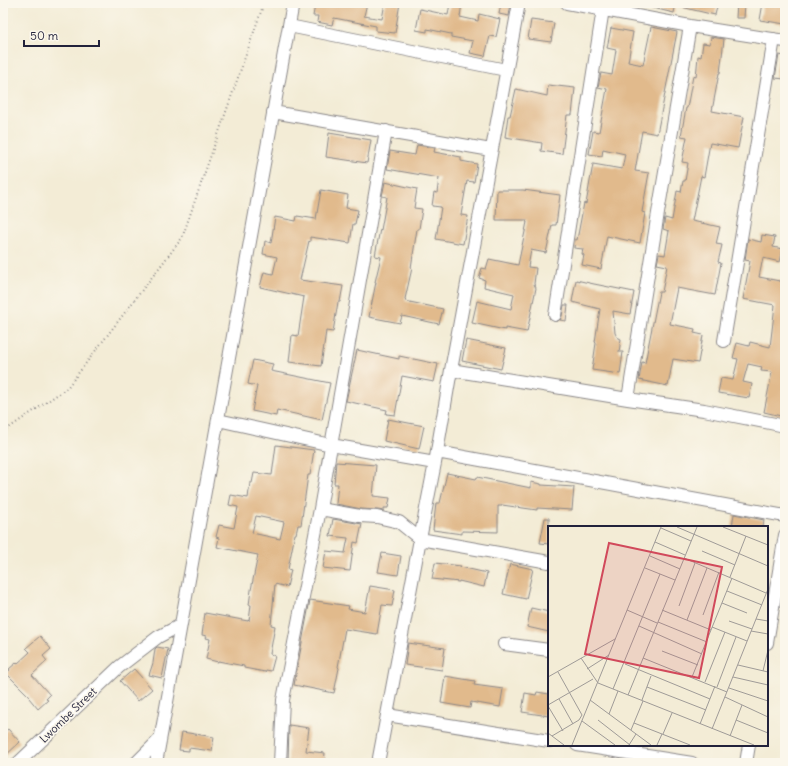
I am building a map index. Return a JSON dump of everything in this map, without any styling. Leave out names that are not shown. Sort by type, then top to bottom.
[{"type":"street","points":[[156,763],[293,3]]},
{"type":"street","points":[[378,763],[436,457],[519,3]]},
{"type":"street","points":[[567,3],[690,26],[780,40],[724,341]]},
{"type":"street","points":[[555,315],[603,10]]},
{"type":"street","points":[[289,26],[506,70]]},
{"type":"street","points":[[628,399],[656,221],[690,26]]},
{"type":"street","points":[[273,112],[491,150]]},
{"type":"street","points":[[280,763],[283,700],[320,509],[386,131]]},
{"type":"street","points":[[451,370],[704,410],[785,426]]},
{"type":"street","points":[[218,420],[331,445],[436,457],[785,516]]},
{"type":"street","points":[[320,509],[360,516],[377,517],[399,522],[420,539],[548,562]]},
{"type":"street","points":[[768,632],[771,601],[785,535]]},
{"type":"street","name":"Lwombe Street","points":[[18,763],[118,667],[158,637],[181,625]]},
{"type":"street","points":[[504,644],[548,650]]},
{"type":"street","points":[[386,715],[548,741]]},
{"type":"street","points":[[136,763],[160,739]]},
{"type":"street","points":[[583,746],[692,763]]},
{"type":"street","points":[[746,763],[749,746]]},
{"type":"path","points":[[3,432],[67,388],[182,238],[264,3]]},
{"type":"building","points":[[320,3],[367,3],[364,16],[382,19],[385,3],[400,3],[395,33],[376,31],[376,26],[334,18],[332,25],[317,22],[318,16],[313,16],[315,5],[320,6]]},
{"type":"building","points":[[450,3],[462,3],[460,17],[478,21],[479,14],[500,19],[496,37],[490,36],[485,56],[470,53],[473,41],[451,37],[451,34],[427,29],[427,32],[416,30],[420,9],[448,15]]},
{"type":"building","points":[[501,3],[511,3],[509,16],[499,14]]},
{"type":"building","points":[[644,3],[676,3],[674,13],[644,6]]},
{"type":"building","points":[[678,3],[718,3],[715,15],[677,6]]},
{"type":"building","points":[[737,3],[745,3],[744,18],[736,18]]},
{"type":"building","points":[[763,3],[785,3],[785,24],[760,20]]},
{"type":"building","points":[[531,20],[554,23],[551,42],[528,39]]},
{"type":"building","points":[[651,27],[677,32],[657,134],[642,131],[635,171],[649,173],[642,212],[645,213],[640,243],[607,236],[601,269],[582,265],[584,255],[582,254],[583,249],[574,248],[584,203],[586,204],[593,164],[622,169],[625,154],[603,149],[602,156],[589,154],[593,131],[599,132],[607,89],[598,87],[601,73],[612,75],[616,50],[607,48],[611,28],[633,32],[628,62],[643,65]]},
{"type":"building","points":[[711,37],[724,39],[720,73],[712,111],[744,117],[738,148],[710,143],[704,177],[701,176],[692,221],[720,227],[716,244],[722,245],[718,262],[721,263],[715,295],[677,288],[670,324],[695,329],[694,333],[703,335],[698,363],[673,359],[668,386],[639,380],[642,362],[645,363],[659,292],[662,292],[667,266],[657,264],[659,254],[665,255],[669,231],[663,229],[665,218],[672,220],[677,191],[681,192],[683,181],[685,181],[688,163],[682,162],[687,137],[681,136],[686,108],[693,76],[696,77],[698,56],[701,57],[703,43],[710,44]]},
{"type":"building","points":[[779,55],[785,56],[785,79],[775,78]]},
{"type":"building","points":[[548,85],[575,88],[572,115],[567,115],[562,154],[541,151],[542,143],[505,137],[508,116],[510,116],[516,89],[547,96]]},
{"type":"building","points":[[329,133],[371,140],[367,163],[326,157]]},
{"type":"building","points":[[417,145],[435,148],[434,152],[461,157],[461,161],[477,164],[474,182],[467,181],[461,215],[468,216],[463,244],[436,239],[441,207],[432,206],[434,192],[437,193],[439,178],[387,169],[390,151],[415,155]]},
{"type":"building","points":[[385,182],[417,189],[414,208],[422,209],[419,229],[417,229],[412,268],[405,301],[443,309],[439,324],[402,316],[400,323],[369,317],[381,257],[375,256],[387,197],[382,196]]},
{"type":"building","points":[[321,190],[348,195],[346,208],[358,210],[355,224],[353,224],[350,243],[310,237],[310,242],[309,241],[300,280],[343,286],[340,302],[338,302],[333,332],[326,331],[321,366],[289,362],[292,335],[298,336],[304,297],[260,287],[264,272],[273,274],[277,257],[263,254],[265,241],[271,243],[275,217],[296,221],[297,216],[316,219]]},
{"type":"building","points":[[497,190],[523,190],[560,195],[556,225],[552,225],[546,253],[531,250],[528,267],[536,268],[534,284],[536,288],[527,332],[505,328],[505,330],[472,323],[477,301],[511,309],[514,294],[484,287],[485,280],[479,278],[482,268],[486,269],[489,259],[518,265],[527,222],[527,220],[496,220]]},
{"type":"building","points":[[762,235],[775,237],[773,247],[783,249],[780,262],[763,258],[759,277],[785,282],[785,417],[764,412],[772,372],[761,371],[762,367],[748,364],[743,382],[752,384],[749,398],[718,393],[721,378],[733,380],[738,359],[733,358],[737,343],[749,346],[750,342],[770,347],[775,305],[743,299],[750,261],[745,260],[748,239],[761,242]]},
{"type":"building","points":[[576,280],[634,292],[630,314],[613,311],[615,333],[617,337],[621,339],[619,352],[623,352],[620,374],[592,370],[600,309],[572,302]]},
{"type":"building","points":[[564,305],[568,305],[566,321],[560,320]]},
{"type":"building","points":[[466,340],[506,348],[501,369],[462,361]]},
{"type":"building","points":[[357,350],[399,359],[399,356],[438,364],[434,382],[402,376],[395,415],[386,414],[387,410],[346,401]]},
{"type":"building","points":[[253,360],[273,364],[271,371],[330,383],[322,420],[277,410],[276,416],[252,411],[257,386],[248,384]]},
{"type":"building","points":[[388,419],[424,426],[419,449],[384,441]]},
{"type":"building","points":[[276,445],[314,450],[310,475],[308,475],[301,525],[298,525],[295,534],[288,569],[291,570],[287,587],[275,584],[271,625],[275,626],[270,654],[275,656],[271,671],[266,670],[265,672],[244,668],[244,666],[206,659],[210,639],[206,638],[207,636],[202,635],[205,613],[249,621],[251,590],[258,555],[217,547],[219,538],[216,537],[219,525],[234,528],[238,507],[229,505],[231,495],[248,498],[250,483],[252,483],[254,473],[272,475]],"holes":[[[256,516],[284,522],[280,539],[252,533]]]},
{"type":"building","points":[[336,462],[376,465],[373,496],[390,498],[388,508],[384,508],[384,511],[361,509],[336,504],[338,484],[334,484]]},
{"type":"building","points":[[447,473],[476,479],[477,477],[531,488],[531,482],[541,485],[574,487],[572,510],[537,508],[537,510],[502,505],[498,506],[498,532],[462,531],[462,534],[433,530],[436,503],[440,503]]},
{"type":"building","points":[[734,514],[764,520],[763,526],[732,526]]},
{"type":"building","points":[[545,518],[549,518],[548,544],[540,543]]},
{"type":"building","points":[[333,519],[362,524],[358,543],[354,542],[350,571],[323,568],[326,551],[345,553],[348,538],[330,536]]},
{"type":"building","points":[[382,553],[401,556],[398,575],[378,572]]},
{"type":"building","points":[[435,563],[461,566],[460,567],[487,573],[484,587],[459,581],[432,579]]},
{"type":"building","points":[[510,564],[533,569],[526,599],[503,594]]},
{"type":"building","points":[[370,586],[395,590],[392,606],[382,605],[377,634],[345,629],[334,693],[294,685],[310,600],[349,606],[348,609],[365,612]]},
{"type":"building","points":[[531,608],[548,612],[548,632],[527,627]]},
{"type":"building","points":[[40,636],[51,649],[43,656],[47,661],[32,675],[50,695],[46,699],[48,700],[38,709],[29,698],[30,697],[6,673],[30,652],[26,648]]},
{"type":"building","points":[[408,643],[445,648],[442,670],[405,665]]},
{"type":"building","points":[[157,647],[168,649],[162,678],[149,675],[155,649]]},
{"type":"building","points":[[134,669],[152,689],[138,701],[120,681]]},
{"type":"building","points":[[445,676],[475,681],[474,685],[503,689],[500,707],[471,702],[470,708],[441,703]]},
{"type":"building","points":[[537,692],[548,694],[548,716],[522,712],[525,693],[536,695]]},
{"type":"building","points":[[289,725],[309,728],[306,751],[325,753],[324,763],[288,763]]},
{"type":"building","points":[[8,729],[20,742],[3,758],[3,733]]},
{"type":"building","points":[[182,732],[214,737],[212,751],[189,748],[189,751],[179,750]]}]
